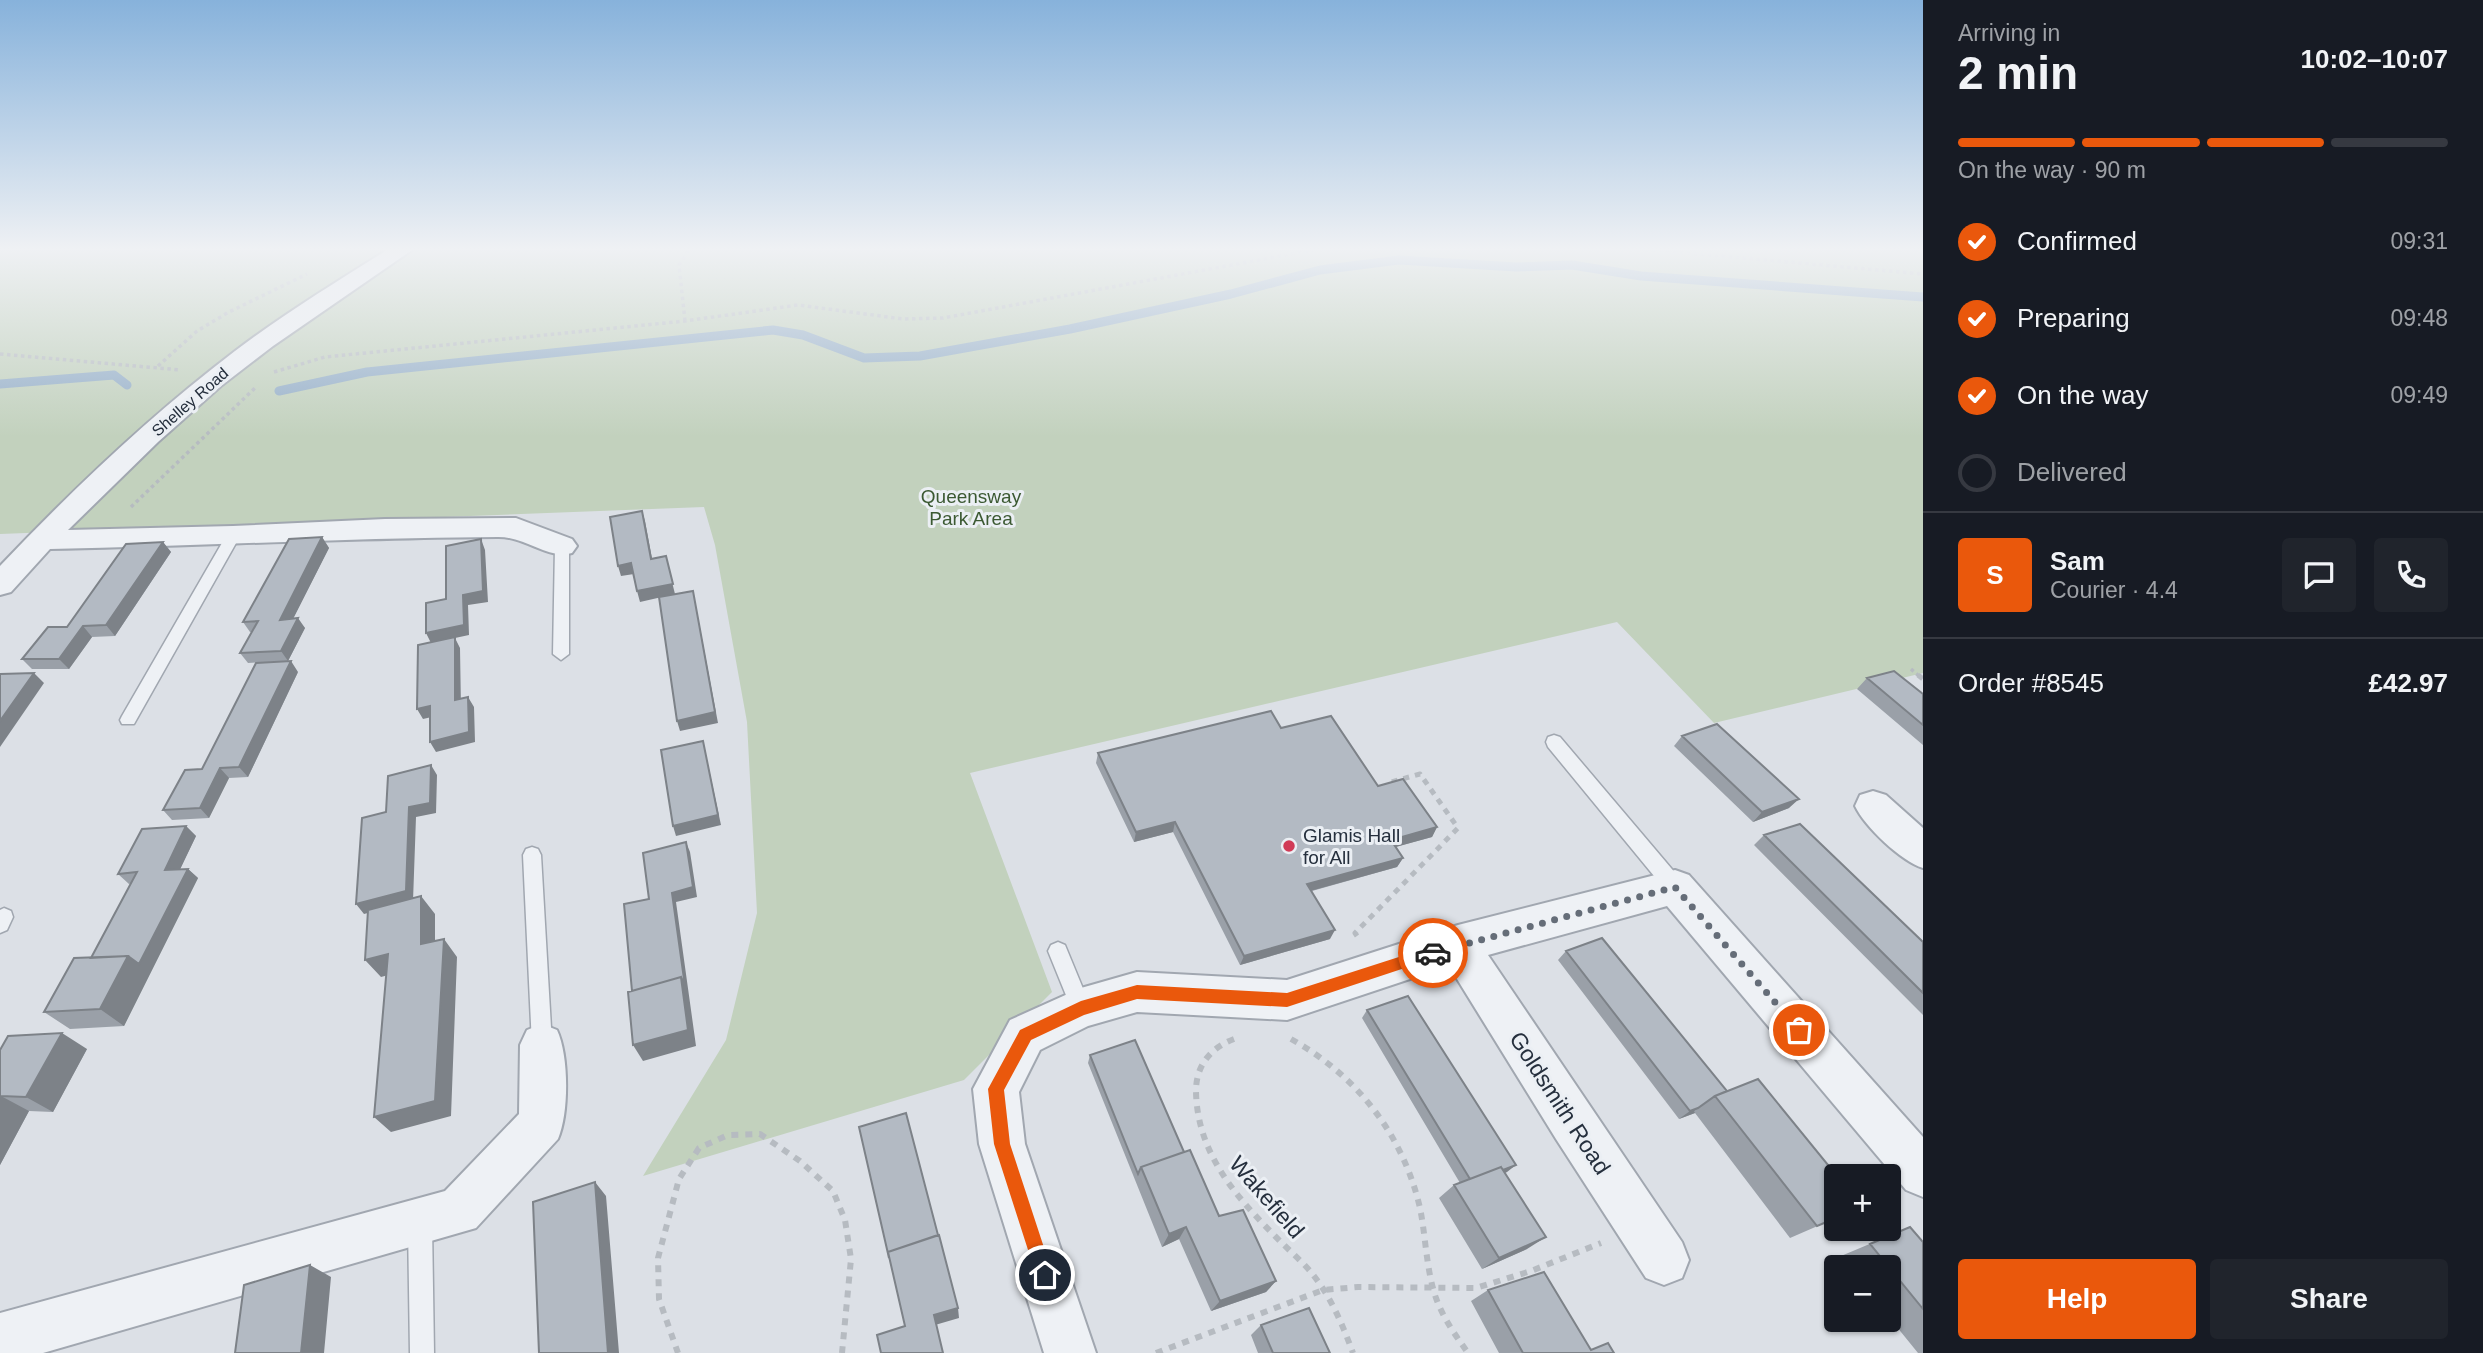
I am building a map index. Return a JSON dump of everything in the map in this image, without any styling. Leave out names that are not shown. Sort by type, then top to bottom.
[{"type":"street","name":"Shelley Road","points":[[0,585],[41,540],[162,426],[244,356],[310,311]]},
{"type":"street","points":[[41,540],[233,536],[385,528],[516,527],[562,546]]},
{"type":"street","points":[[1873,806],[1923,852]]},
{"type":"street","points":[[1070,1353],[1002,1144],[996,1089],[1026,1035],[1081,1008],[1137,992],[1287,1000],[1458,944],[1675,887],[1923,1173]]},
{"type":"street","name":"Goldsmith Road","points":[[1458,944],[1653,1244]]},
{"type":"street","points":[[0,1339],[458,1211],[542,1123],[542,1045]]},
{"type":"lane","points":[[128,720],[233,536]]},
{"type":"lane","points":[[561,654],[562,546]]},
{"type":"lane","points":[[1554,742],[1675,887]]},
{"type":"lane","points":[[533,855],[542,1045]]},
{"type":"lane","points":[[1058,951],[1081,1008]]},
{"type":"lane","points":[[420,1222],[422,1353]]},
{"type":"path","points":[[158,366],[197,331],[231,311]]},
{"type":"path","points":[[684,311],[685,321]]},
{"type":"path","points":[[271,373],[325,357],[685,321],[755,311]]},
{"type":"path","points":[[844,311],[904,319],[943,318],[980,311]]},
{"type":"path","points":[[0,354],[158,366],[192,372]]},
{"type":"path","points":[[98,540],[259,384]]},
{"type":"path","points":[[1911,669],[1923,679]]},
{"type":"path","points":[[1361,943],[1355,933],[1458,828],[1420,774],[1381,785]]},
{"type":"path","name":"Wakefield","points":[[1245,1035],[1223,1042],[1209,1053],[1197,1075],[1195,1105],[1204,1143],[1222,1178],[1315,1277],[1337,1313],[1353,1353]]},
{"type":"path","points":[[1280,1038],[1292,1039],[1328,1059],[1355,1083],[1387,1126],[1414,1187],[1425,1233],[1433,1289],[1446,1320],[1468,1353]]},
{"type":"path","points":[[678,1353],[659,1299],[658,1258],[679,1179],[699,1148],[728,1135],[761,1134],[800,1161],[833,1191],[845,1220],[851,1259],[842,1353]]},
{"type":"path","points":[[1156,1353],[1323,1290],[1358,1287],[1476,1287],[1531,1271],[1653,1244]]},
{"type":"green space","name":"Queensway Park Area","points":[[0,311],[1923,311],[1923,673],[1714,723],[1617,622],[970,773],[1052,992],[964,1080],[643,1176],[726,1040],[757,913],[747,722],[715,545],[704,507],[0,534]]},
{"type":"building","points":[[642,511],[651,559],[666,556],[673,584],[637,591],[631,563],[618,566],[610,517]]},
{"type":"building","points":[[322,537],[280,620],[298,618],[281,651],[240,653],[258,621],[243,622],[289,539]]},
{"type":"building","points":[[481,539],[483,591],[463,595],[464,625],[426,633],[426,603],[446,599],[446,546]]},
{"type":"building","points":[[163,542],[106,625],[83,626],[59,659],[22,659],[48,627],[67,627],[126,544]]},
{"type":"building","points":[[693,591],[715,712],[677,721],[659,597]]},
{"type":"building","points":[[455,637],[455,700],[468,697],[469,732],[430,742],[430,706],[417,709],[418,645]]},
{"type":"building","points":[[291,661],[239,767],[220,768],[200,808],[163,810],[185,770],[202,769],[256,663]]},
{"type":"building","points":[[1894,671],[1923,694],[1923,725],[1867,678]]},
{"type":"building","points":[[34,673],[0,721],[0,674]]},
{"type":"building","name":"Glamis Hall for All","points":[[1271,711],[1281,728],[1331,716],[1378,786],[1403,779],[1437,827],[1391,840],[1403,858],[1307,884],[1335,930],[1244,956],[1175,822],[1136,832],[1098,753]]},
{"type":"building","points":[[1717,724],[1799,799],[1762,812],[1682,736]]},
{"type":"building","points":[[703,741],[718,815],[673,826],[661,750]]},
{"type":"building","points":[[431,765],[430,803],[409,807],[406,891],[356,904],[362,818],[386,812],[388,776]]},
{"type":"building","points":[[1800,824],[1923,942],[1923,993],[1764,835]]},
{"type":"building","points":[[186,826],[165,870],[188,869],[139,964],[128,956],[91,958],[137,872],[118,874],[142,829]]},
{"type":"building","points":[[686,842],[693,887],[672,893],[685,986],[681,977],[632,991],[624,904],[649,899],[643,853]]},
{"type":"building","points":[[421,896],[421,944],[444,939],[435,1101],[374,1117],[388,954],[365,960],[368,910]]},
{"type":"building","points":[[1602,938],[1727,1091],[1690,1111],[1566,951]]},
{"type":"building","points":[[128,956],[100,1009],[44,1012],[74,958]]},
{"type":"building","points":[[681,977],[688,1030],[633,1045],[628,992]]},
{"type":"building","points":[[1408,996],[1516,1165],[1503,1170],[1501,1167],[1470,1179],[1367,1010]]},
{"type":"building","points":[[62,1033],[26,1097],[0,1098],[0,1050],[8,1036]]},
{"type":"building","points":[[1135,1040],[1184,1152],[1141,1167],[1138,1174],[1090,1055]]},
{"type":"building","points":[[1758,1079],[1827,1164],[1824,1164],[1824,1223],[1817,1226],[1715,1096]]},
{"type":"building","points":[[906,1113],[938,1235],[888,1252],[889,1258],[859,1127]]},
{"type":"building","points":[[1190,1150],[1219,1216],[1243,1210],[1276,1281],[1220,1301],[1186,1227],[1169,1234],[1141,1167]]},
{"type":"building","points":[[1501,1167],[1546,1237],[1499,1258],[1454,1185]]},
{"type":"building","points":[[595,1182],[608,1353],[539,1353],[533,1202]]},
{"type":"building","points":[[1910,1227],[1923,1242],[1923,1309],[1901,1282],[1901,1255],[1879,1255],[1870,1244],[1877,1241],[1901,1241],[1901,1231]]},
{"type":"building","points":[[939,1235],[958,1308],[934,1315],[943,1353],[881,1353],[877,1335],[905,1326],[888,1252]]},
{"type":"building","points":[[310,1265],[301,1353],[235,1353],[244,1285]]},
{"type":"building","points":[[1544,1272],[1591,1350],[1608,1343],[1614,1353],[1523,1353],[1488,1290]]},
{"type":"building","points":[[1309,1308],[1330,1353],[1273,1353],[1261,1325]]},
{"type":"waterway","points":[[279,391],[367,372],[773,330],[803,335],[864,358],[920,356],[1152,311]]},
{"type":"waterway","points":[[0,384],[114,375],[127,385]]},
{"type":"way so far","points":[[1433,953],[1458,944],[1675,887],[1799,1030]]},
{"type":"place","name":"Glamis Hall for All","points":[[1289,846]]},
{"type":"route","points":[[1045,1275],[1002,1144],[996,1089],[1026,1035],[1081,1008],[1137,992],[1287,1000],[1433,953]]}]
